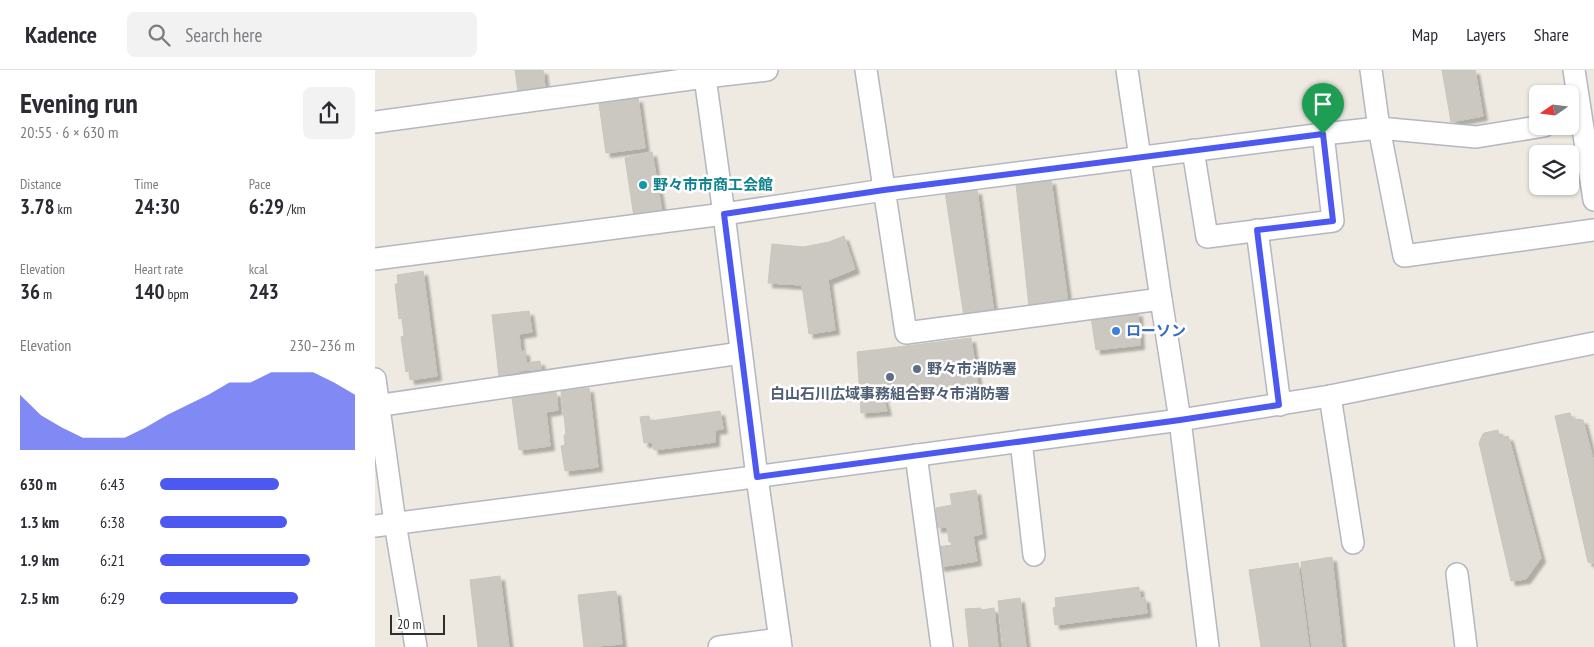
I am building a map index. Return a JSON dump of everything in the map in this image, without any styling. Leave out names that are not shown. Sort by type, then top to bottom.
[{"type":"street","points":[[375,122],[705,73],[767,70]]},
{"type":"street","points":[[866,70],[906,332],[1161,299]]},
{"type":"street","points":[[1127,70],[1180,420],[1208,647]]},
{"type":"street","points":[[1371,70],[1379,128],[1404,256],[1594,230]]},
{"type":"street","points":[[1574,70],[1594,200]]},
{"type":"street","points":[[705,73],[757,477],[781,643],[719,647]]},
{"type":"street","points":[[375,259],[724,214],[884,190],[1139,156],[1323,134],[1379,128],[1477,137],[1529,128]]},
{"type":"street","points":[[1193,150],[1207,237],[1333,221],[1323,134]]},
{"type":"street","points":[[1257,230],[1279,405]]},
{"type":"street","points":[[385,524],[757,477],[1180,420],[1330,396],[1594,343]]},
{"type":"street","points":[[377,406],[741,353]]},
{"type":"street","points":[[375,379],[385,524],[416,647]]},
{"type":"street","points":[[1330,396],[1353,543]]},
{"type":"street","points":[[1021,441],[1034,555]]},
{"type":"street","points":[[916,456],[942,647]]},
{"type":"street","points":[[1457,574],[1466,647]]},
{"type":"building","points":[[515,70],[543,70],[545,87],[518,92]]},
{"type":"building","points":[[1442,70],[1475,70],[1483,116],[1451,122]]},
{"type":"building","points":[[638,98],[645,148],[606,153],[599,104]]},
{"type":"building","name":"野々市市商工会館","points":[[652,152],[662,212],[634,217],[625,158]]},
{"type":"building","points":[[1051,180],[1068,303],[1029,307],[1016,184]]},
{"type":"building","points":[[977,190],[994,314],[964,317],[945,191]]},
{"type":"building","points":[[844,236],[855,269],[828,280],[835,330],[809,334],[802,285],[768,283],[772,244],[803,247],[829,242]]},
{"type":"building","points":[[423,271],[437,376],[410,380],[409,371],[406,372],[401,337],[404,336],[402,318],[399,319],[395,284],[398,284],[397,275]]},
{"type":"building","points":[[529,311],[532,332],[519,334],[521,352],[525,351],[526,363],[540,361],[541,369],[519,371],[519,374],[499,377],[492,315]]},
{"type":"building","name":"ローソン","points":[[1138,312],[1140,345],[1096,350],[1091,317]]},
{"type":"building","name":"野々市消防署","points":[[971,338],[978,385],[883,396],[887,411],[861,413],[857,352]]},
{"type":"building","points":[[589,388],[598,467],[565,471],[561,446],[565,445],[564,435],[566,434],[561,391]]},
{"type":"building","points":[[556,392],[558,410],[546,412],[550,446],[519,450],[512,398]]},
{"type":"building","points":[[720,411],[723,429],[715,430],[715,442],[654,450],[652,442],[644,443],[640,417],[649,416],[650,421]]},
{"type":"building","points":[[1569,413],[1571,421],[1580,419],[1594,475],[1594,555],[1590,556],[1557,416]]},
{"type":"building","points":[[1570,413],[1572,419],[1583,420],[1594,463],[1594,563],[1588,562],[1555,416]]},
{"type":"building","points":[[1498,430],[1500,438],[1508,436],[1538,560],[1530,562],[1532,570],[1518,573],[1484,433]]},
{"type":"building","points":[[1483,434],[1495,434],[1497,439],[1509,438],[1541,558],[1526,579],[1511,581],[1479,443]]},
{"type":"building","points":[[976,490],[982,534],[973,536],[977,561],[940,567],[937,547],[952,545],[949,542],[947,527],[937,528],[936,508],[952,505],[950,494]]},
{"type":"building","points":[[1332,557],[1342,647],[1312,647],[1301,562]]},
{"type":"building","points":[[1298,563],[1309,647],[1261,647],[1249,570]]},
{"type":"building","points":[[500,576],[509,647],[478,647],[470,580]]},
{"type":"building","points":[[1139,587],[1140,598],[1145,598],[1147,613],[1055,625],[1053,608],[1056,607],[1055,598]]},
{"type":"building","points":[[616,591],[622,644],[584,647],[578,595]]},
{"type":"building","points":[[1020,598],[1026,647],[1003,647],[998,601]]},
{"type":"building","points":[[981,608],[981,610],[994,608],[998,647],[969,647],[965,609]]},
{"type":"place","name":"野々市市商工会館","points":[[643,185]]},
{"type":"place","name":"ローソン","points":[[1116,331]]},
{"type":"place","name":"野々市消防署","points":[[917,369]]},
{"type":"place","name":"白山石川広域事務組合野々市消防署","points":[[890,377]]},
{"type":"route","points":[[1323,134],[1333,221],[1257,230],[1279,405],[757,477],[724,214],[884,190],[1323,134]]}]
